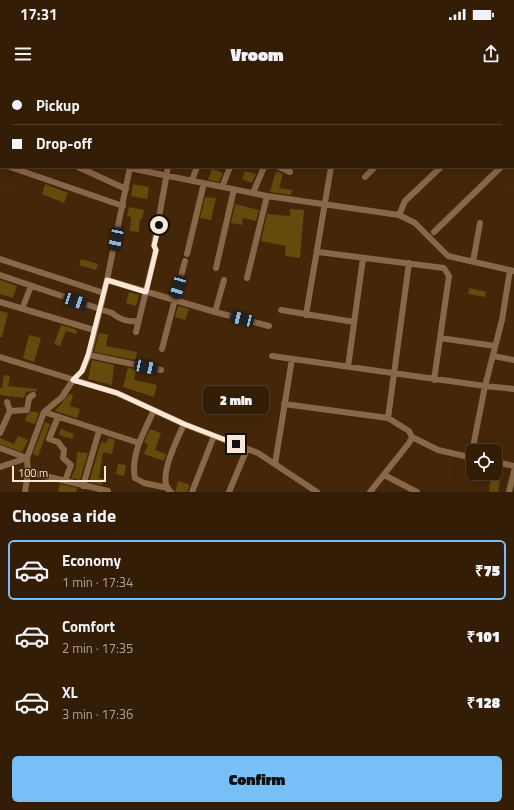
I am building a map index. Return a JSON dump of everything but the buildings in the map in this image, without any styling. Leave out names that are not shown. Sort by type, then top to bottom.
[{"type":"street","points":[[13,168],[123,206]]},
{"type":"street","points":[[80,168],[126,188]]},
{"type":"street","points":[[25,492],[28,472],[27,458],[44,412],[62,397],[73,380],[82,371],[88,355],[107,280],[123,206],[129,168]]},
{"type":"street","points":[[134,168],[267,196],[326,206],[399,215],[415,224],[448,256],[512,270],[485,386],[475,444]]},
{"type":"street","points":[[136,332],[156,250],[154,246],[168,168]]},
{"type":"street","points":[[192,180],[197,168]]},
{"type":"street","points":[[222,187],[230,168]]},
{"type":"street","points":[[253,193],[264,168]]},
{"type":"street","points":[[281,168],[290,172]]},
{"type":"street","points":[[306,315],[326,206],[331,168]]},
{"type":"street","points":[[365,177],[374,168]]},
{"type":"street","points":[[399,215],[405,201],[440,168]]},
{"type":"street","points":[[434,232],[500,168]]},
{"type":"street","points":[[187,254],[204,183]]},
{"type":"street","points":[[216,268],[234,189]]},
{"type":"street","points":[[247,278],[267,196]]},
{"type":"street","points":[[473,262],[480,223]]},
{"type":"street","points":[[318,252],[444,268],[449,276],[434,380]]},
{"type":"street","points":[[444,268],[448,256]]},
{"type":"street","points":[[348,367],[363,258]]},
{"type":"street","points":[[0,259],[104,293]]},
{"type":"street","points":[[162,349],[185,261]]},
{"type":"street","points":[[388,418],[392,374],[409,263]]},
{"type":"street","points":[[0,275],[112,313],[129,322],[138,321]]},
{"type":"street","points":[[107,280],[215,312],[269,326]]},
{"type":"street","points":[[215,312],[224,280]]},
{"type":"street","points":[[24,304],[31,286]]},
{"type":"street","points":[[0,302],[94,330]]},
{"type":"street","points":[[281,310],[354,322]]},
{"type":"street","points":[[440,338],[495,346]]},
{"type":"street","points":[[88,355],[161,370]]},
{"type":"street","points":[[272,356],[434,380],[514,389]]},
{"type":"street","points":[[493,356],[514,360]]},
{"type":"street","points":[[0,357],[117,393],[184,424],[247,449],[275,464],[317,492]]},
{"type":"street","points":[[275,464],[292,359]]},
{"type":"street","points":[[10,411],[27,410],[29,398],[33,395]]},
{"type":"street","points":[[0,433],[10,411],[7,402]]},
{"type":"street","points":[[284,404],[388,418],[409,432],[412,437],[438,450],[466,457]]},
{"type":"street","points":[[154,410],[139,443],[133,470],[134,478],[144,483],[170,490]]},
{"type":"street","points":[[44,412],[139,443]]},
{"type":"street","points":[[58,417],[49,439],[58,442],[64,450],[63,458],[71,465],[65,481]]},
{"type":"street","points":[[170,490],[165,483],[166,470],[184,424]]},
{"type":"street","points":[[83,486],[99,431]]},
{"type":"street","points":[[192,492],[214,436]]},
{"type":"street","points":[[370,492],[409,443],[412,437]]},
{"type":"street","points":[[0,448],[27,458]]},
{"type":"street","points":[[229,492],[247,449]]},
{"type":"street","points":[[0,467],[27,458]]},
{"type":"street","points":[[502,463],[514,466]]},
{"type":"street","points":[[509,492],[514,471]]},
{"type":"street","points":[[28,472],[108,491]]},
{"type":"street","points":[[384,475],[416,492]]},
{"type":"route","points":[[159,225],[154,246],[156,250],[146,292],[107,280],[88,355],[82,371],[73,380],[117,393],[184,424],[236,444]]}]
